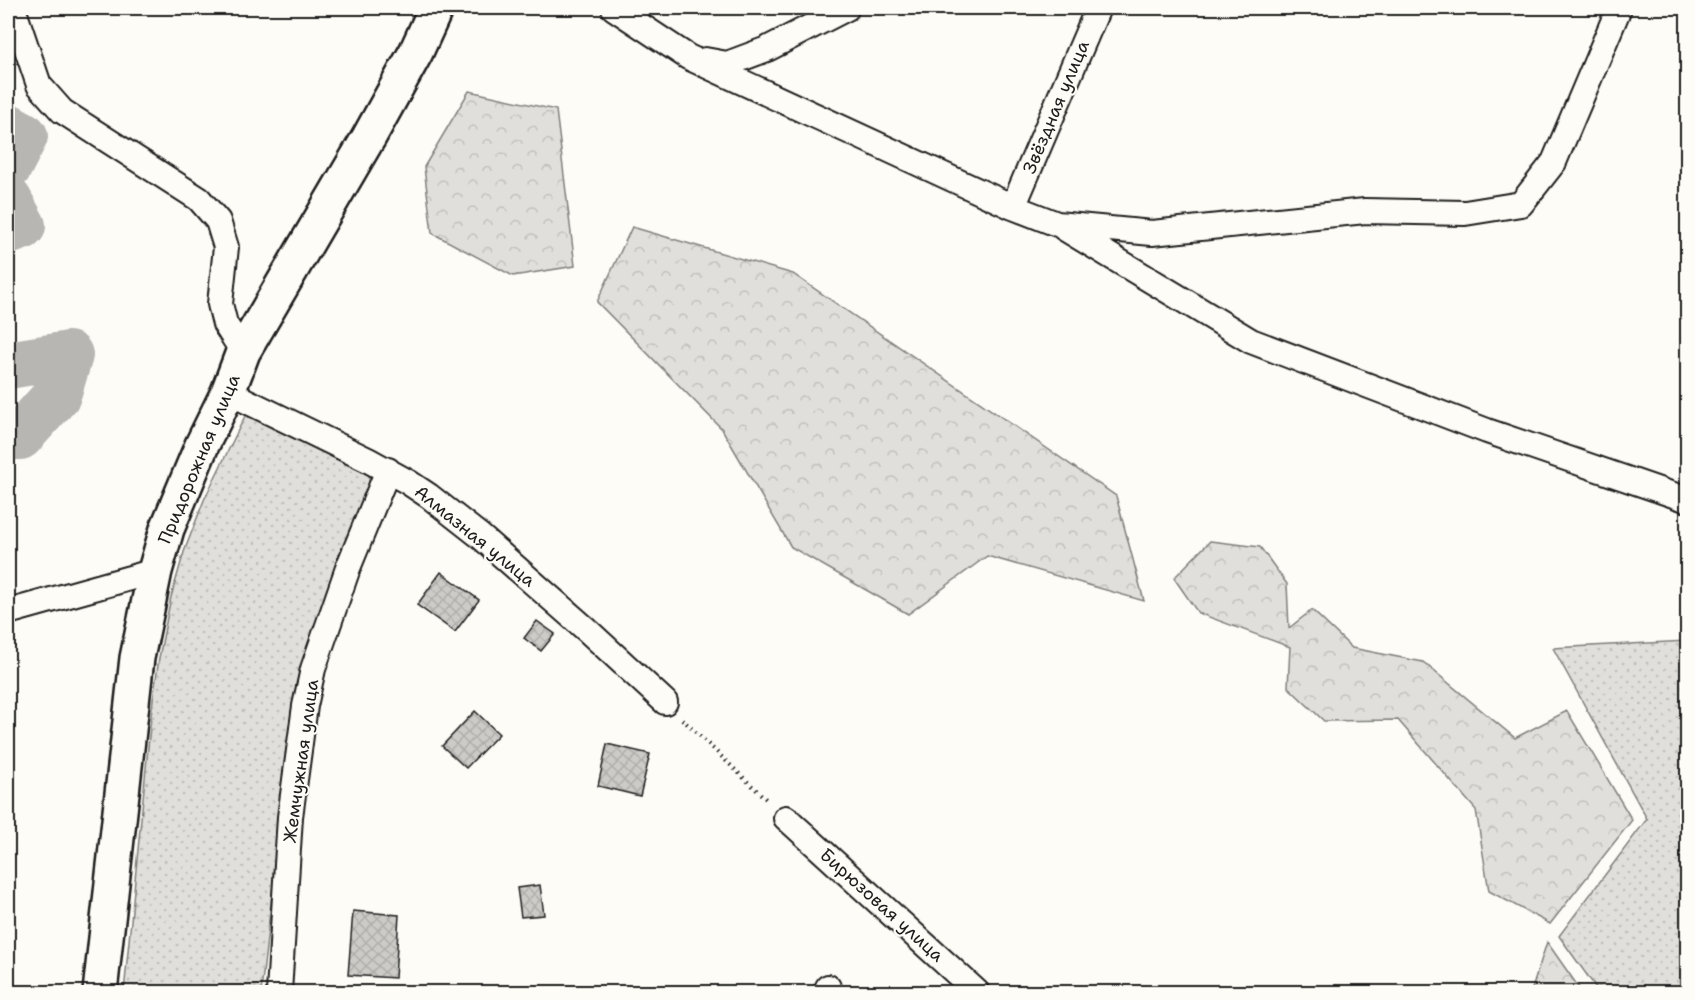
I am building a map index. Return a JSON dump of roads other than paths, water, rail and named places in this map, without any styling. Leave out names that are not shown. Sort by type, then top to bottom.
[{"type":"street","points":[[13,8],[39,85],[62,111],[199,198],[218,221],[226,247],[220,304],[225,324],[243,352]]},
{"type":"street","name":"Придорожная улица","points":[[100,993],[136,658],[154,571],[167,530],[181,492],[228,392],[243,352],[369,137],[416,52],[436,8]]},
{"type":"street","points":[[614,8],[688,57],[1013,207],[1057,224],[1251,341],[1487,431],[1688,500]]},
{"type":"street","name":"Звёздная улица","points":[[1013,207],[1098,8]]},
{"type":"street","points":[[1057,224],[1152,233],[1365,211],[1465,213],[1521,204],[1554,162],[1619,8]]},
{"type":"street","points":[[688,57],[727,64],[767,49],[842,9]]},
{"type":"street","name":"Алмазная улица","points":[[228,392],[388,470],[429,496],[480,536],[587,630],[664,702]]},
{"type":"street","name":"Жемчужная улица","points":[[279,993],[290,817],[313,669],[348,568],[388,470]]},
{"type":"street","points":[[8,612],[154,571]]},
{"type":"street","name":"Бирюзовая улица","points":[[786,818],[977,993]]},
{"type":"waterway","points":[[8,127],[24,136],[8,167]]},
{"type":"waterway","points":[[8,200],[22,226],[8,231]]},
{"type":"waterway","points":[[8,365],[69,355],[57,395],[20,436],[8,436]]}]
